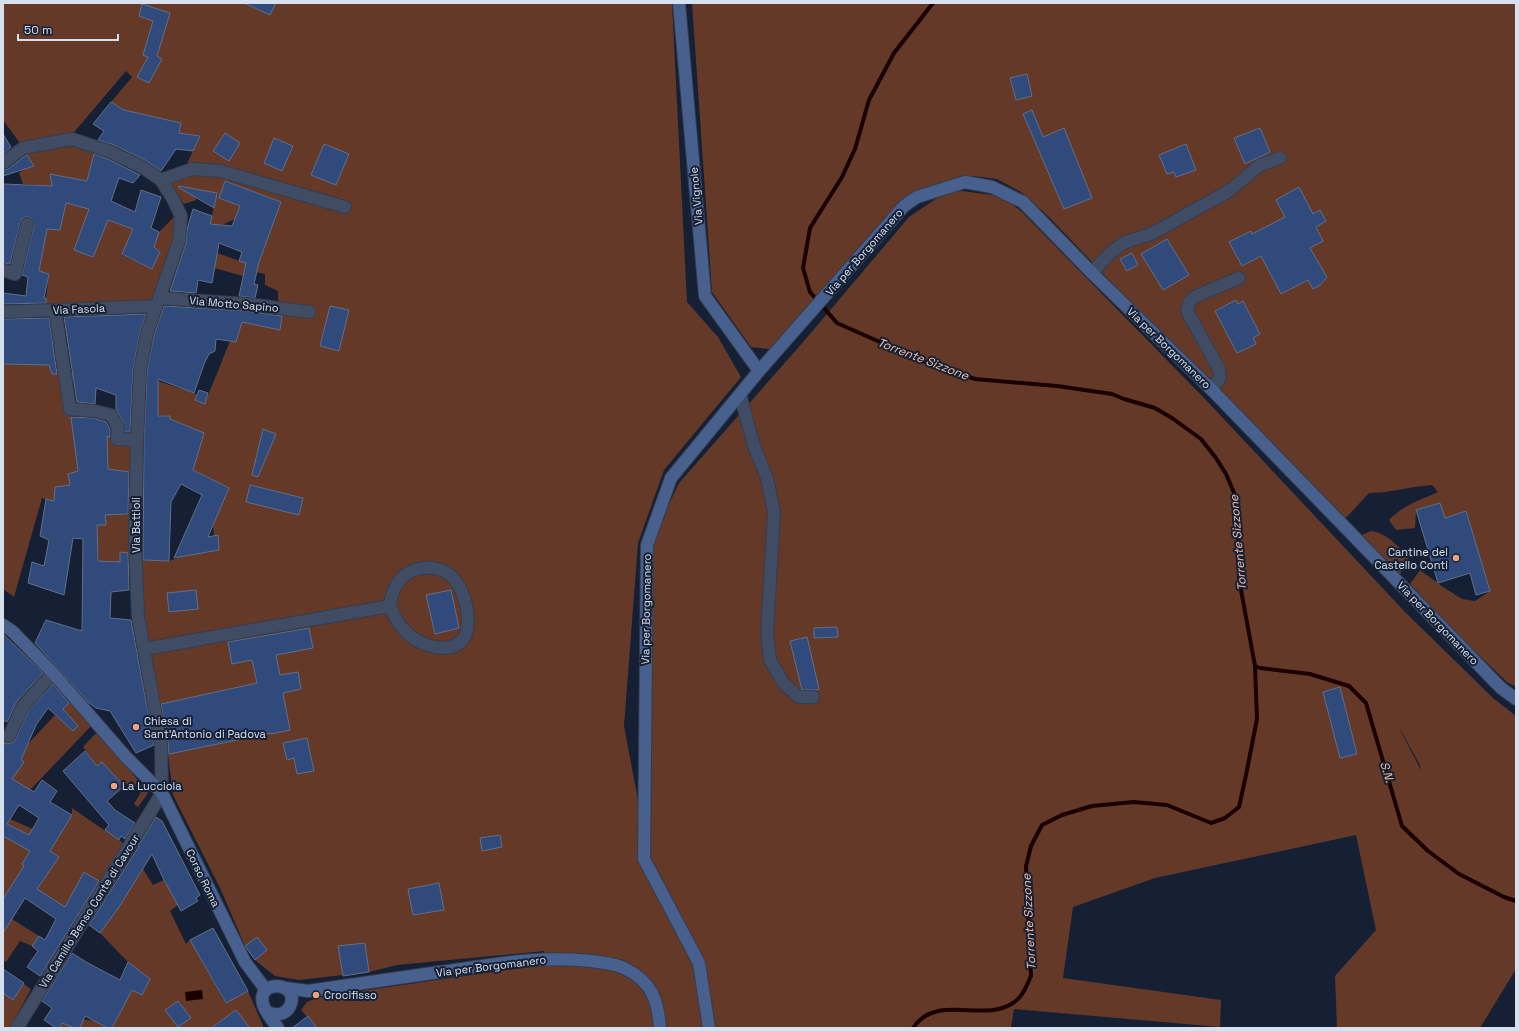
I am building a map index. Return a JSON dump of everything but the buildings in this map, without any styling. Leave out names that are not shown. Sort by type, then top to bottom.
[{"type":"main road","name":"Via Vignole","points":[[679,3],[705,296],[759,371]]},
{"type":"main road","name":"Via per Borgomanero","points":[[709,1028],[699,963],[644,859],[647,545],[671,478],[759,371],[829,291],[904,206],[917,197],[965,182],[992,187],[1023,202],[1092,273],[1211,389],[1501,688],[1516,700]]},
{"type":"main road","name":"Corso Roma","points":[[3,625],[12,631],[53,673],[126,757],[162,793],[245,962],[275,988]]},
{"type":"main road","name":"Via per Borgomanero","points":[[275,988],[308,991],[523,960],[575,959],[608,963],[625,968],[642,979],[654,994],[659,1011],[660,1028]]},
{"type":"main road","points":[[278,1028],[262,1003],[263,994],[275,988],[291,995],[291,1004],[287,1011],[283,1028]]},
{"type":"main road","points":[[266,1010],[275,1015],[287,1011],[308,991]]},
{"type":"street","points":[[3,163],[23,148],[72,139],[110,152],[142,167],[161,180],[192,169],[220,171],[344,207]]},
{"type":"street","points":[[1092,273],[1110,253],[1125,242],[1151,234],[1229,191],[1260,165],[1280,158]]},
{"type":"street","name":"Via Battioli","points":[[161,180],[173,199],[181,216],[179,241],[147,333],[140,371],[135,541],[138,616],[161,744],[162,793]]},
{"type":"street","points":[[3,270],[15,274],[27,224]]},
{"type":"street","points":[[1211,389],[1220,378],[1219,369],[1186,312],[1189,303],[1194,296],[1239,278]]},
{"type":"street","name":"Via Fasola","points":[[3,312],[55,310],[157,302]]},
{"type":"street","name":"Via Motto Sapino","points":[[157,302],[247,304],[309,312]]},
{"type":"street","points":[[55,310],[70,409],[94,410],[111,415],[118,427],[117,439],[137,440]]},
{"type":"street","points":[[740,394],[754,446],[767,478],[774,512],[767,633],[770,660],[784,684],[799,697],[813,697]]},
{"type":"street","points":[[428,567],[444,571],[457,582],[465,600],[468,617],[465,636],[455,646],[439,648],[424,644],[408,634],[396,621],[390,606],[392,594],[399,580],[412,570],[428,567]]},
{"type":"street","points":[[144,649],[390,606]]},
{"type":"street","points":[[9,736],[24,706],[53,673]]},
{"type":"street","name":"Via Camillo Benso Conte di Cavour","points":[[17,1028],[162,793]]},
{"type":"shaded area","points":[[3,3],[672,3],[687,302],[718,337],[741,377],[664,470],[638,543],[624,726],[638,800],[651,778],[649,574],[651,549],[654,536],[679,483],[804,341],[909,217],[946,192],[962,191],[1001,196],[1021,211],[1205,399],[1405,612],[1493,698],[1516,716],[1516,969],[1480,1028],[1337,1028],[1335,976],[1376,930],[1356,835],[1155,878],[1073,907],[1063,978],[1221,1000],[1220,1027],[1014,1009],[1011,1028],[317,1028],[301,1010],[307,1002],[319,997],[528,967],[545,951],[397,965],[369,972],[299,980],[275,976],[255,960],[245,946],[221,890],[173,795],[168,754],[145,641],[139,579],[141,560],[169,561],[186,555],[218,549],[218,535],[214,536],[213,524],[229,488],[159,452],[161,431],[168,432],[170,416],[154,415],[154,407],[158,402],[158,381],[194,393],[197,395],[195,400],[205,403],[230,341],[236,342],[242,322],[280,330],[282,314],[278,299],[278,291],[265,285],[265,274],[245,270],[243,276],[214,268],[217,253],[257,267],[281,202],[226,181],[219,198],[256,213],[251,225],[235,219],[222,225],[210,224],[217,193],[197,190],[196,200],[184,204],[167,182],[195,175],[221,175],[342,213],[344,204],[223,167],[198,165],[185,168],[200,136],[179,133],[181,123],[124,110],[111,102],[132,77],[126,71],[70,137],[22,146],[3,120]],"holes":[[[1400,729],[1420,765],[1421,770]]]},
{"type":"shaded area","points":[[692,3],[1516,3],[1516,687],[1507,682],[1463,640],[1410,584],[1420,570],[1462,599],[1475,601],[1490,591],[1466,511],[1445,518],[1440,503],[1416,510],[1415,528],[1396,530],[1389,520],[1405,507],[1438,492],[1432,485],[1369,493],[1344,520],[1156,329],[1049,217],[1021,192],[997,179],[961,176],[915,192],[903,200],[885,217],[777,350],[751,347],[712,292]]},
{"type":"shaded area","points":[[71,143],[95,150],[91,167],[90,207],[74,250],[93,257],[107,221],[110,221],[133,229],[122,255],[152,269],[160,252],[154,247],[159,232],[176,215],[176,239],[154,304],[45,308],[49,274],[39,271],[45,237],[24,231],[15,254],[5,251],[24,211],[25,219],[31,228],[60,230],[64,211],[62,202],[79,207],[87,181],[51,174],[52,186],[23,184],[19,173],[24,169],[34,166],[26,153]]},
{"type":"shaded area","points":[[3,364],[49,365],[52,374],[74,372],[75,379],[70,381],[71,415],[78,471],[70,485],[55,502],[42,498],[14,597],[3,589]]},
{"type":"shaded area","points":[[86,434],[136,439],[135,473],[114,470],[109,485],[107,450]]},
{"type":"shaded area","points":[[133,514],[133,554],[120,553],[120,562],[99,571],[97,525],[106,525],[105,515]]},
{"type":"shaded area","points":[[1371,531],[1387,537],[1409,558],[1400,574],[1362,535]]},
{"type":"shaded area","points":[[70,702],[92,725],[30,790],[3,773],[3,742],[11,737],[28,744],[55,715],[64,723],[70,716],[63,709]]},
{"type":"shaded area","points":[[98,731],[148,793],[138,807],[134,804],[141,792],[132,781],[124,786],[102,762],[97,766],[83,747]]},
{"type":"shaded area","points":[[3,796],[10,800],[10,819],[33,829],[55,842],[72,815],[72,808],[123,843],[81,918],[45,894],[26,896],[12,919],[39,936],[32,946],[20,941],[6,962],[3,960]]},
{"type":"shaded area","points":[[143,869],[153,885],[164,880],[178,905],[170,911],[186,944],[190,940],[225,1003],[248,991],[264,1028],[243,1028],[247,1025],[236,1010],[216,1024],[219,1028],[112,1028],[132,990],[142,995],[150,979],[128,962],[100,933]]},
{"type":"shaded area","points":[[3,969],[31,989],[10,1028],[3,1028]]},
{"type":"shaded area","points":[[202,990],[203,999],[186,1001],[185,992]]},
{"type":"shaded area","points":[[65,1017],[96,1021],[108,1028],[60,1028]]},
{"type":"waterway","name":"Torrente Sizzone","points":[[913,1028],[923,1018],[934,1012],[947,1010],[988,1010],[1001,1008],[1013,1003],[1022,995],[1031,976],[1026,866],[1031,846],[1042,825],[1062,815],[1092,806],[1134,802],[1167,805],[1211,823],[1225,818],[1239,807],[1257,719],[1255,666],[1239,579],[1238,525],[1235,495],[1226,474],[1201,439],[1172,418],[1155,408],[1112,394],[1057,386],[975,379],[925,362],[837,323],[810,292],[803,268],[810,228],[842,177],[855,149],[869,100],[894,53],[933,3]]},
{"type":"waterway","name":"S.N.","points":[[1255,666],[1260,668],[1310,674],[1349,686],[1366,703],[1402,826],[1428,851],[1459,874],[1504,897],[1516,901]]},
{"type":"place","name":"Cantine del Castello Conti","points":[[1456,558]]},
{"type":"place","name":"Chiesa di Sant'Antonio di Padova","points":[[136,727]]},
{"type":"place","name":"La Lucciola","points":[[114,786]]},
{"type":"place","name":"Crocifisso","points":[[316,995]]}]
